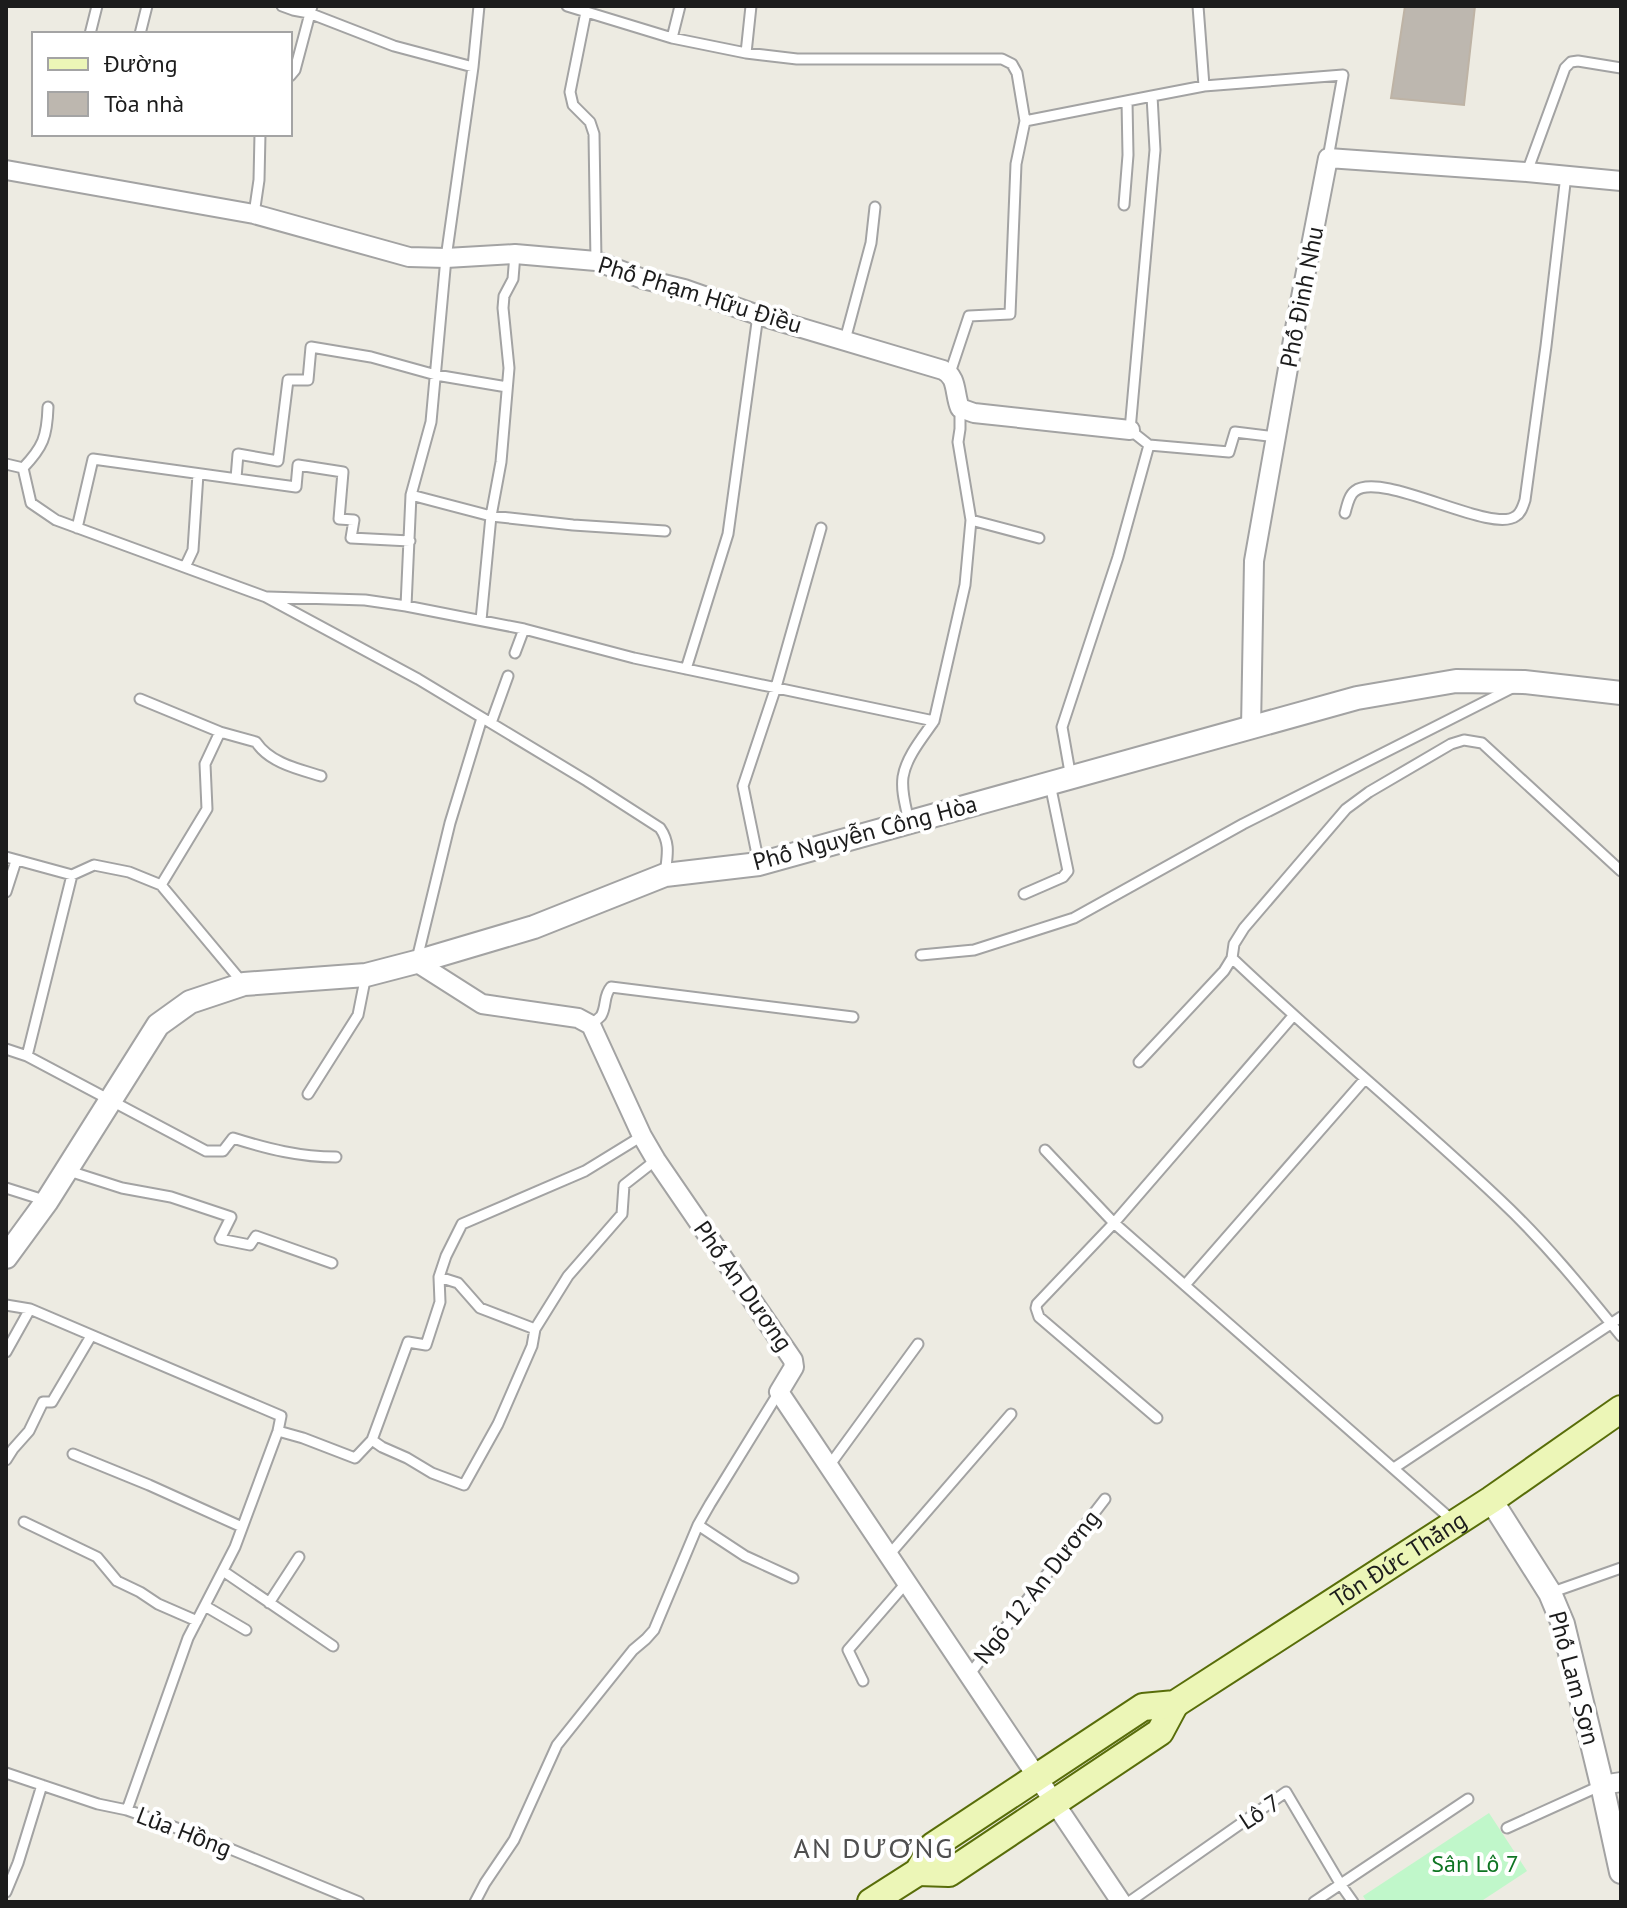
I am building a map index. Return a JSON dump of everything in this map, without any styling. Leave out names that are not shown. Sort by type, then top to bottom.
[{"type":"main road","name":"Tôn Đức Thắng","points":[[871,1902],[918,1872],[933,1846],[1143,1707],[1175,1704],[1491,1500],[1621,1409]]},
{"type":"main road","name":"Tôn Đức Thắng","points":[[918,1872],[949,1873],[1160,1732],[1175,1704]]},
{"type":"street","points":[[1328,158],[1621,181]]},
{"type":"street","name":"Phố Đinh Nhu","points":[[1251,728],[1254,561],[1328,158]]},
{"type":"street","name":"Phố Phạm Hữu Điều","points":[[6,170],[254,214],[409,257],[515,254],[596,261],[643,279],[684,289],[758,315],[950,373]]},
{"type":"street","points":[[950,373],[960,408],[974,413],[1130,430]]},
{"type":"street","name":"Phố Nguyễn Công Hòa","points":[[6,1257],[47,1201],[158,1025],[190,1002],[244,984],[366,975],[416,962],[534,927],[665,875],[759,864],[1357,698],[1456,681],[1524,682],[1621,693]]},
{"type":"street","points":[[416,962],[482,1004],[578,1018],[591,1025]]},
{"type":"street","name":"Phố An Dương","points":[[591,1025],[656,1160],[793,1360],[794,1367],[779,1392],[1121,1902]]},
{"type":"street","name":"Phố Lam Sơn","points":[[1491,1500],[1550,1593],[1563,1624],[1612,1784],[1621,1872]]},
{"type":"lane","points":[[90,32],[97,6]]},
{"type":"lane","points":[[140,32],[147,6]]},
{"type":"lane","points":[[282,6],[293,10],[310,10],[394,46],[473,67]]},
{"type":"lane","points":[[406,606],[411,495],[431,422],[446,258],[479,6]]},
{"type":"lane","points":[[567,6],[672,38],[746,53],[797,59],[1002,59],[1012,64],[1017,73],[1025,121],[1016,164],[1010,314],[969,316],[950,373]]},
{"type":"lane","points":[[672,38],[680,6]]},
{"type":"lane","points":[[746,53],[751,6]]},
{"type":"lane","points":[[1198,6],[1204,86]]},
{"type":"lane","points":[[292,74],[310,10]]},
{"type":"lane","points":[[586,12],[570,92],[573,105],[590,122],[594,134],[596,261]]},
{"type":"lane","points":[[1527,172],[1565,68],[1571,62],[1578,61],[1621,68]]},
{"type":"lane","points":[[1025,121],[1204,86],[1343,75],[1328,158]]},
{"type":"lane","points":[[1152,96],[1155,150],[1130,430],[1149,445],[1229,452],[1235,432],[1276,437]]},
{"type":"lane","points":[[1124,205],[1128,155],[1127,101]]},
{"type":"lane","points":[[254,214],[260,136]]},
{"type":"lane","points":[[1345,513],[1351,494],[1357,489],[1371,486],[1403,492],[1484,517],[1505,520],[1515,518],[1521,511],[1544,362],[1566,175]]},
{"type":"lane","points":[[845,340],[871,243],[875,207]]},
{"type":"lane","points":[[481,620],[491,516],[501,462],[509,368],[504,296],[513,279],[515,254]]},
{"type":"lane","points":[[686,669],[728,534],[758,315]]},
{"type":"lane","points":[[236,478],[238,454],[278,461],[288,380],[308,380],[311,347],[371,357],[436,375],[507,387]]},
{"type":"lane","points":[[23,468],[39,451],[48,422],[48,407]]},
{"type":"lane","points":[[909,822],[902,779],[910,757],[934,721],[965,585],[971,520],[958,442],[960,408]]},
{"type":"lane","points":[[1024,894],[1063,877],[1068,871],[1060,781],[1062,727],[1118,557],[1149,445]]},
{"type":"lane","points":[[77,528],[93,459],[296,487],[298,465],[343,472],[339,519],[354,520],[351,538],[410,541]]},
{"type":"lane","points":[[6,464],[23,468]]},
{"type":"lane","points":[[23,468],[31,503],[56,520],[266,597],[418,679],[587,781],[660,828],[668,843],[665,875]]},
{"type":"lane","points":[[185,567],[193,550],[198,474]]},
{"type":"lane","points":[[411,495],[491,516],[665,531]]},
{"type":"lane","points":[[971,520],[1039,538]]},
{"type":"lane","points":[[759,864],[743,786],[776,687],[821,528]]},
{"type":"lane","points":[[266,597],[365,600],[406,606],[524,629],[634,658],[934,721]]},
{"type":"lane","points":[[515,653],[524,629]]},
{"type":"lane","points":[[416,962],[450,823],[487,720],[508,676]]},
{"type":"lane","points":[[921,955],[974,950],[1074,918],[1243,824],[1524,682]]},
{"type":"lane","points":[[140,699],[220,732],[256,742],[263,752],[276,759],[321,776]]},
{"type":"lane","points":[[161,885],[207,809],[205,764],[220,732]]},
{"type":"lane","points":[[1139,1062],[1224,971],[1244,928],[1346,809],[1451,744],[1464,740],[1489,747],[1621,871]]},
{"type":"lane","points":[[6,892],[11,859],[72,875],[94,865],[129,872],[161,885],[244,984]]},
{"type":"lane","points":[[27,1056],[72,875]]},
{"type":"lane","points":[[1232,958],[1501,1201],[1550,1252],[1621,1336]]},
{"type":"lane","points":[[308,1094],[358,1015],[366,975]]},
{"type":"lane","points":[[591,1025],[600,1016],[605,993],[611,987],[853,1017]]},
{"type":"lane","points":[[1157,1418],[1039,1317],[1037,1304],[1114,1223],[1293,1016]]},
{"type":"lane","points":[[6,1049],[27,1056],[206,1151],[223,1151],[233,1138],[273,1151],[336,1157]]},
{"type":"lane","points":[[1185,1285],[1365,1079]]},
{"type":"lane","points":[[278,1431],[355,1458],[372,1440],[408,1342],[426,1345],[440,1302],[439,1277],[462,1224],[585,1171],[642,1136]]},
{"type":"lane","points":[[1045,1150],[1114,1223],[1455,1522]]},
{"type":"lane","points":[[372,1440],[432,1473],[464,1485],[498,1424],[532,1346],[535,1329],[568,1276],[622,1214],[624,1185],[656,1160]]},
{"type":"lane","points":[[65,1170],[122,1188],[171,1197],[231,1217],[220,1239],[250,1245],[256,1236],[332,1263]]},
{"type":"lane","points":[[6,1188],[47,1201]]},
{"type":"lane","points":[[439,1277],[458,1283],[480,1308],[535,1329]]},
{"type":"lane","points":[[6,1305],[30,1309],[281,1416],[235,1547],[188,1638],[127,1810]]},
{"type":"lane","points":[[6,1352],[30,1309]]},
{"type":"lane","points":[[1394,1468],[1621,1317]]},
{"type":"lane","points":[[6,1460],[29,1431],[43,1402],[52,1402],[91,1336]]},
{"type":"lane","points":[[829,1466],[918,1344]]},
{"type":"lane","points":[[475,1902],[514,1840],[557,1745],[633,1650],[654,1630],[698,1525],[779,1392]]},
{"type":"lane","points":[[889,1555],[1011,1414]]},
{"type":"lane","points":[[73,1454],[242,1527]]},
{"type":"lane","name":"Ngõ 12 An Dương","points":[[969,1675],[1105,1499]]},
{"type":"lane","points":[[24,1522],[97,1557],[117,1581],[197,1621]]},
{"type":"lane","points":[[698,1525],[745,1556],[793,1578]]},
{"type":"lane","points":[[269,1603],[299,1557]]},
{"type":"lane","points":[[1550,1593],[1621,1568]]},
{"type":"lane","points":[[223,1571],[333,1646]]},
{"type":"lane","points":[[863,1681],[848,1650],[907,1582]]},
{"type":"lane","points":[[205,1606],[246,1630]]},
{"type":"lane","name":"Lủa Hồng","points":[[6,1773],[98,1804],[127,1810],[359,1902]]},
{"type":"lane","points":[[1507,1828],[1612,1784]]},
{"type":"lane","points":[[6,1892],[42,1785]]},
{"type":"lane","name":"Lô 7","points":[[1129,1902],[1286,1792],[1353,1902]]},
{"type":"lane","points":[[1314,1902],[1468,1799]]},
{"type":"green space","name":"Sân Lô 7","points":[[1489,1813],[1527,1871],[1480,1902],[1367,1902],[1363,1896]]},
{"type":"building","points":[[1405,6],[1475,6],[1464,105],[1391,98]]},
{"type":"district","name":"AN DƯƠNG","points":[[874,1848]]}]
